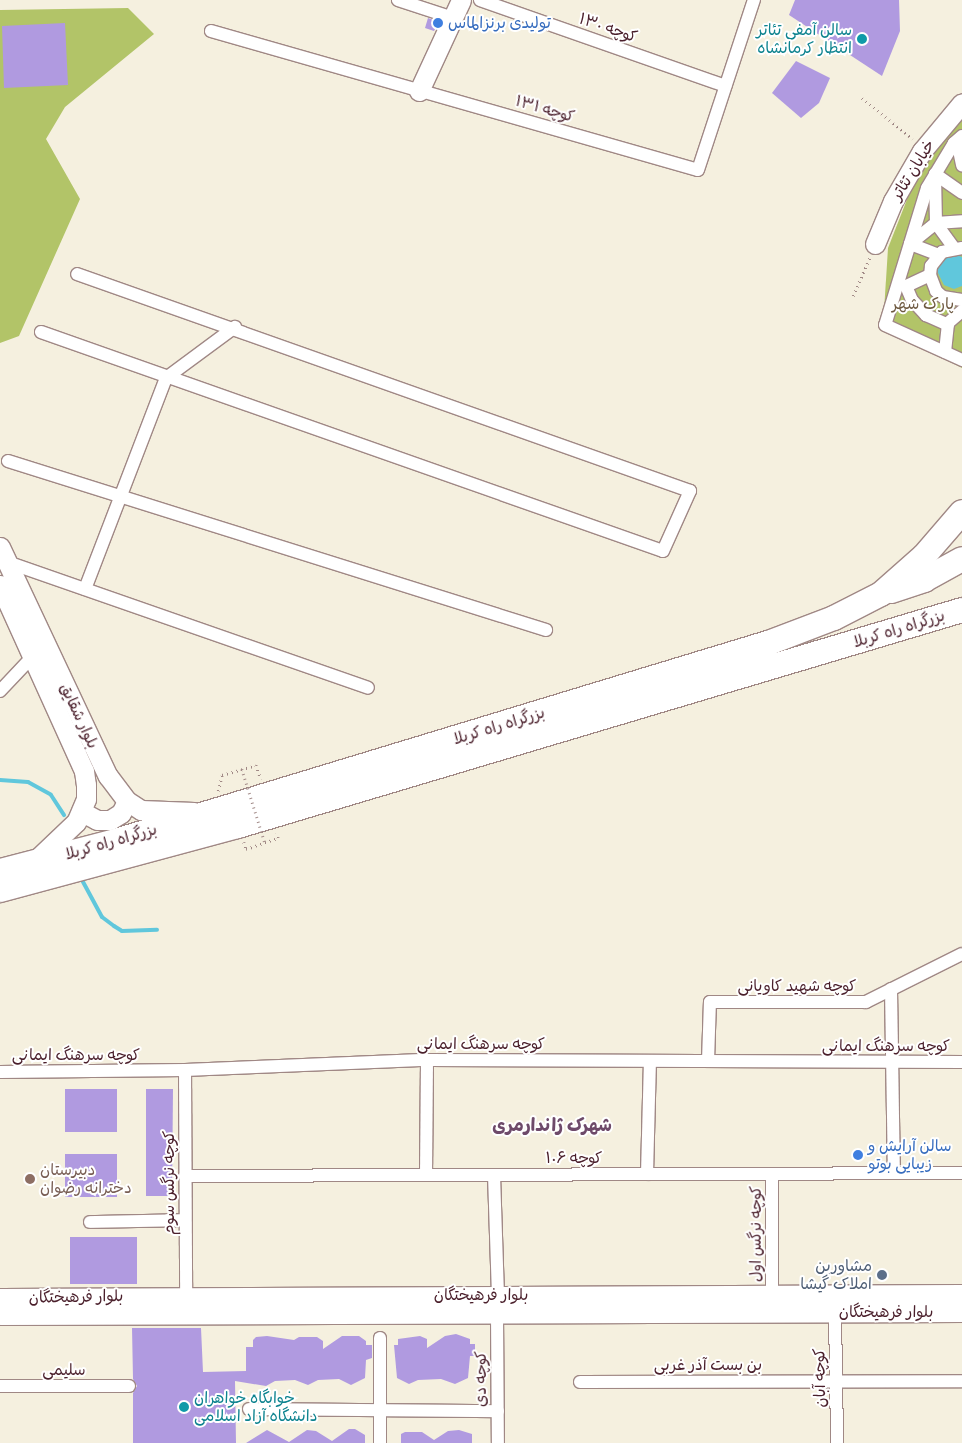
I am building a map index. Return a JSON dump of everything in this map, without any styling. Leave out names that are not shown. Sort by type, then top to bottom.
[{"type":"highway","name":"بزرگراه راه کربلا","points":[[0,871],[32,864],[213,812],[771,642],[834,618],[881,594],[924,556],[962,512]]},
{"type":"highway","points":[[881,594],[924,580],[962,559]]},
{"type":"highway","name":"بزرگراه راه کربلا","points":[[0,890],[238,826],[962,610]]},
{"type":"main road","points":[[419,90],[461,0]]},
{"type":"main road","name":"خیابان تئاتر","points":[[875,244],[893,201],[924,148],[962,103]]},
{"type":"main road","name":"بلوار شقایق","points":[[4,554],[100,760],[127,801]]},
{"type":"main road","name":"بلوار شقایق","points":[[0,585],[84,771],[86,799],[82,812]]},
{"type":"main road","points":[[32,864],[76,822],[82,812],[97,820],[110,820],[120,813],[127,801],[141,810],[213,812]]},
{"type":"main road","name":"بلوار فرهیختگان","points":[[0,1298],[962,1294]]},
{"type":"main road","name":"بلوار فرهیختگان","points":[[0,1315],[962,1312]]},
{"type":"street","points":[[398,0],[453,18]]},
{"type":"street","name":"کوچه ۱۳۰","points":[[480,0],[725,86]]},
{"type":"street","name":"کوچه ۱۳۱","points":[[211,31],[698,170],[754,0]]},
{"type":"street","points":[[959,138],[962,164]]},
{"type":"street","points":[[959,138],[927,188],[910,244],[901,287],[885,325],[962,360]]},
{"type":"street","points":[[935,174],[962,192]]},
{"type":"street","points":[[910,244],[939,254],[958,248],[936,224],[935,174]]},
{"type":"street","points":[[910,244],[936,224],[962,221]]},
{"type":"street","points":[[939,254],[930,275],[936,291],[958,300],[945,352]]},
{"type":"street","points":[[41,332],[166,378],[663,552],[690,491],[235,327],[77,274]]},
{"type":"street","points":[[901,287],[930,275]]},
{"type":"street","points":[[901,287],[926,315],[955,317]]},
{"type":"street","points":[[85,589],[119,496],[166,378],[235,327]]},
{"type":"street","points":[[3,460],[546,630]]},
{"type":"street","points":[[4,554],[85,589],[368,688]]},
{"type":"street","points":[[0,691],[33,656]]},
{"type":"street","name":"کوچه شهید کاویانی","points":[[708,1061],[710,1002],[866,1002],[962,954]]},
{"type":"street","points":[[891,989],[894,1173]]},
{"type":"street","points":[[426,1175],[427,1060]]},
{"type":"street","name":"کوچه سرهنگ ایمانی","points":[[0,1072],[185,1070],[427,1060],[962,1062]]},
{"type":"street","points":[[647,1174],[650,1061]]},
{"type":"street","name":"کوچه نرگس سوم","points":[[185,1070],[186,1296]]},
{"type":"street","name":"کوچه ۱۰۶","points":[[185,1176],[962,1173]]},
{"type":"street","name":"کوچه نرگس اول","points":[[772,1174],[772,1295]]},
{"type":"street","points":[[494,1175],[498,1295]]},
{"type":"street","points":[[90,1222],[186,1220]]},
{"type":"street","name":"کوچه آبان","points":[[835,1312],[836,1443]]},
{"type":"street","name":"کوچه دی","points":[[497,1314],[498,1443]]},
{"type":"street","points":[[380,1338],[380,1443]]},
{"type":"street","name":"بن بست آذر غربی","points":[[580,1382],[962,1381]]},
{"type":"street","name":"سلیمی","points":[[0,1386],[129,1386]]},
{"type":"street","points":[[250,1409],[498,1411]]},
{"type":"path","points":[[862,98],[924,148]]},
{"type":"path","points":[[853,296],[875,244]]},
{"type":"path","points":[[222,775],[256,764]]},
{"type":"path","points":[[242,769],[265,843]]},
{"type":"path","points":[[246,849],[278,838]]},
{"type":"green space","points":[[128,8],[154,34],[65,107],[46,139],[80,199],[19,336],[0,343],[0,10]]},
{"type":"green space","name":"پارک شهر","points":[[962,117],[962,368],[883,327],[888,248],[915,179],[939,136]]},
{"type":"water","points":[[956,255],[962,257],[962,286],[954,289],[944,285],[937,271],[945,257]]},
{"type":"building","name":"سالن آمفی تئاتر انتظار کرمانشاه","points":[[795,0],[899,0],[900,31],[882,76],[789,15]]},
{"type":"building","points":[[428,18],[439,22],[434,31],[425,28]]},
{"type":"building","points":[[65,23],[68,85],[4,88],[2,26]]},
{"type":"building","points":[[796,61],[830,78],[819,103],[801,118],[772,93]]},
{"type":"building","points":[[65,1089],[117,1089],[117,1132],[65,1132]]},
{"type":"building","points":[[146,1089],[173,1089],[172,1196],[146,1196]]},
{"type":"building","points":[[65,1154],[117,1154],[117,1197],[65,1197]]},
{"type":"building","points":[[70,1237],[137,1237],[137,1284],[70,1284]]},
{"type":"building","name":"خوابگاه خواهران دانشگاه آزاد اسلامی","points":[[132,1328],[201,1328],[203,1372],[246,1371],[246,1347],[253,1347],[253,1340],[256,1337],[267,1336],[294,1340],[299,1337],[317,1337],[323,1341],[323,1349],[342,1336],[359,1336],[366,1341],[366,1345],[372,1345],[372,1358],[366,1360],[365,1378],[351,1385],[339,1379],[318,1380],[308,1385],[295,1380],[275,1381],[266,1386],[235,1381],[236,1443],[133,1443],[133,1393],[137,1386],[133,1379]]},
{"type":"building","points":[[456,1334],[470,1339],[470,1344],[475,1344],[475,1356],[470,1356],[468,1378],[455,1384],[441,1379],[418,1380],[409,1384],[397,1378],[394,1345],[398,1345],[398,1339],[420,1336],[427,1339],[427,1348],[445,1336]]},
{"type":"building","points":[[349,1429],[355,1429],[365,1435],[365,1443],[246,1443],[267,1430],[289,1442],[307,1430],[316,1431],[332,1441]]},
{"type":"building","points":[[459,1430],[472,1434],[472,1443],[401,1443],[401,1434],[405,1432],[422,1432],[434,1440],[448,1431]]},
{"type":"waterway","points":[[0,780],[28,782],[51,795],[64,815]]},
{"type":"waterway","points":[[82,880],[102,917],[114,926],[122,931],[157,930]]},
{"type":"place","name":"تولیدی برنزالماس","points":[[438,23]]},
{"type":"place","name":"سالن آمفی تئاتر انتظار کرمانشاه","points":[[862,39]]},
{"type":"place","name":"سالن آرایش و زیبایی بوتو","points":[[858,1155]]},
{"type":"place","name":"دبیرستان دخترانه رضوان","points":[[30,1179]]},
{"type":"place","name":"مشاورین املاک گیشا","points":[[882,1275]]},
{"type":"place","name":"خوابگاه خواهران دانشگاه آزاد اسلامی","points":[[184,1407]]},
{"type":"district","name":"شهرک ژاندارمری","points":[[552,1125]]}]
